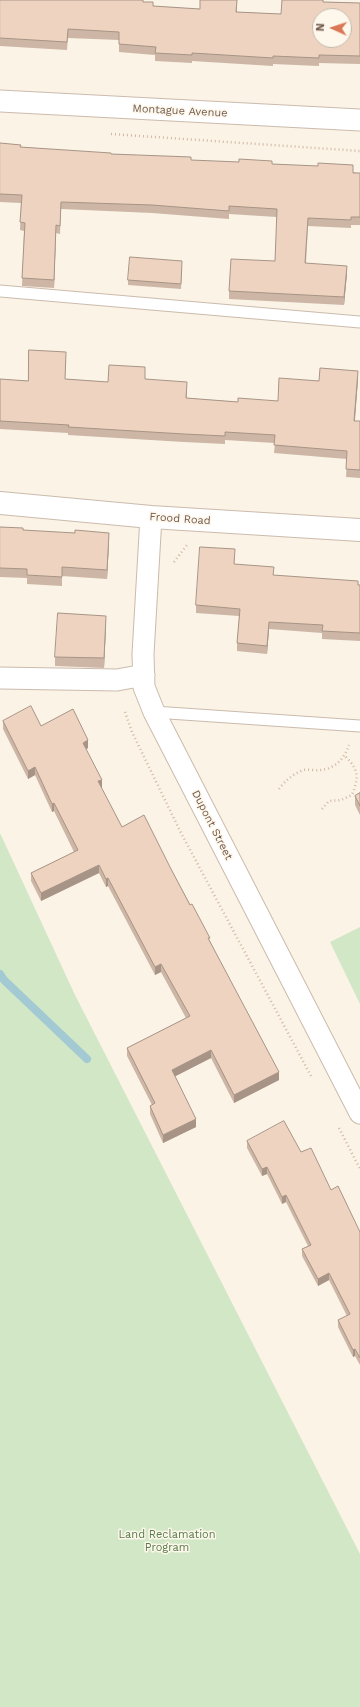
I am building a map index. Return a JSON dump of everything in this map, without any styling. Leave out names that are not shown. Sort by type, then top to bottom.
[{"type":"street","name":"Montague Avenue","points":[[0,101],[360,120]]},
{"type":"street","name":"Frood Road","points":[[0,503],[151,518],[360,530]]},
{"type":"street","name":"Dupont Street","points":[[151,518],[143,654],[144,687],[154,712],[360,1114]]},
{"type":"street","points":[[0,678],[117,680],[144,675]]},
{"type":"lane","points":[[0,291],[360,322]]},
{"type":"lane","points":[[154,712],[358,726]]},
{"type":"path","points":[[105,134],[360,151]]},
{"type":"path","points":[[174,568],[174,561],[188,543]]},
{"type":"path","points":[[280,789],[286,780],[304,770],[320,770],[334,766],[345,756],[358,726]]},
{"type":"path","points":[[322,809],[329,801],[341,800],[352,795],[356,784],[357,772],[353,763],[345,756]]},
{"type":"green space","name":"Land Reclamation Program","points":[[0,833],[75,995],[360,1554],[360,1707],[0,1707]]},
{"type":"green space","points":[[360,927],[360,1004],[330,942]]},
{"type":"building","points":[[0,0],[143,0],[143,2],[153,2],[153,6],[200,9],[200,0],[237,0],[236,12],[281,14],[282,0],[323,0],[323,2],[360,3],[360,56],[319,55],[319,58],[273,56],[273,58],[192,53],[192,55],[155,53],[156,47],[119,44],[119,32],[68,29],[67,42],[0,38]]},
{"type":"building","points":[[0,143],[21,145],[20,147],[111,154],[191,157],[191,160],[239,162],[239,159],[272,161],[272,164],[318,166],[318,163],[353,165],[353,173],[360,173],[360,217],[351,217],[351,220],[308,218],[305,263],[347,266],[344,297],[229,291],[231,259],[275,261],[277,209],[229,206],[229,211],[152,205],[61,202],[60,226],[56,225],[54,280],[22,278],[25,223],[20,222],[22,195],[0,194]]},
{"type":"building","points":[[130,257],[182,261],[181,284],[128,280]]},
{"type":"building","points":[[29,350],[66,352],[65,379],[108,382],[109,365],[145,367],[145,379],[187,382],[186,398],[238,402],[238,398],[278,401],[279,378],[319,381],[320,368],[358,371],[354,421],[360,421],[360,470],[346,469],[347,451],[274,445],[275,435],[225,432],[225,436],[184,434],[0,421],[0,379],[28,381]]},
{"type":"building","points":[[0,527],[75,533],[75,530],[109,533],[107,570],[62,567],[62,577],[27,575],[27,569],[0,568]]},
{"type":"building","points":[[200,547],[235,549],[234,564],[274,567],[273,575],[358,581],[358,585],[360,585],[360,633],[322,631],[323,625],[269,622],[267,646],[237,643],[240,609],[196,605]]},
{"type":"building","points":[[58,613],[106,616],[104,658],[55,657]]},
{"type":"building","points":[[31,706],[41,726],[73,709],[88,740],[83,743],[102,780],[98,781],[122,827],[144,815],[190,905],[192,904],[210,938],[208,938],[279,1072],[234,1095],[211,1050],[172,1070],[196,1119],[163,1135],[150,1106],[155,1103],[127,1048],[190,1016],[161,964],[155,967],[108,878],[106,879],[99,865],[41,893],[31,873],[78,850],[54,803],[52,804],[35,767],[28,771],[3,721]]},
{"type":"building","points":[[360,793],[360,806],[355,796]]},
{"type":"building","points":[[284,1121],[301,1152],[311,1148],[331,1190],[338,1186],[360,1232],[360,1358],[355,1349],[353,1350],[338,1320],[350,1314],[329,1273],[318,1279],[302,1249],[311,1245],[286,1195],[282,1197],[267,1167],[262,1169],[247,1141]]},
{"type":"waterway","points":[[0,974],[4,980],[87,1059]]}]
